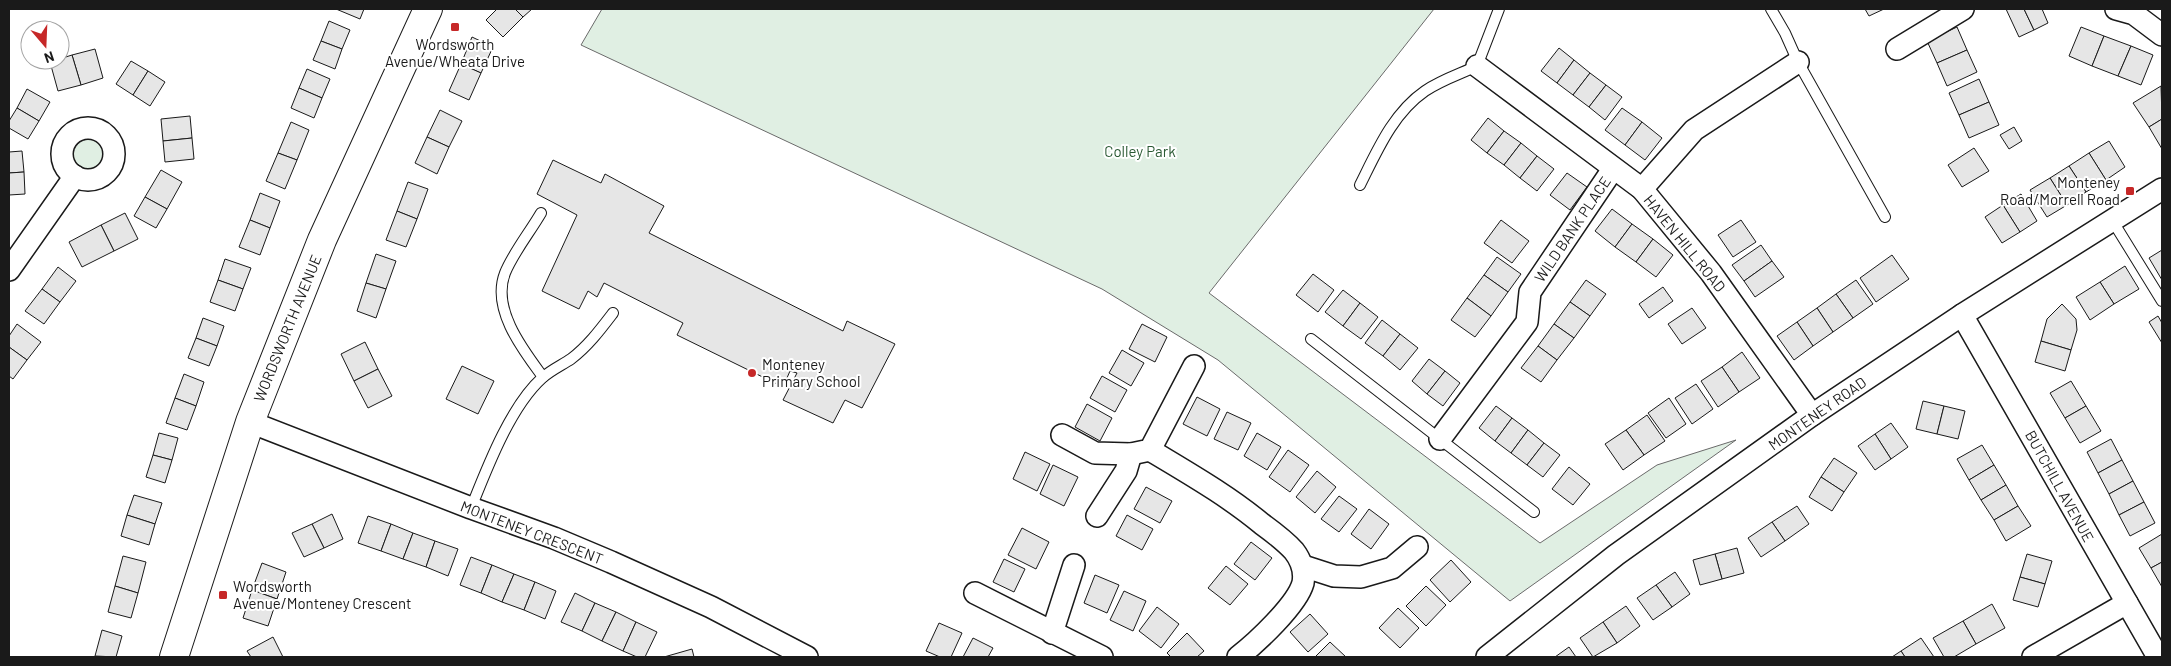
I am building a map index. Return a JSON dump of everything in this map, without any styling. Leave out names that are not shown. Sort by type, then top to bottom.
[{"type":"street","name":"WORDSWORTH AVENUE","points":[[174,657],[250,422],[322,240],[428,9]]},
{"type":"street","points":[[1897,49],[1963,9]]},
{"type":"street","points":[[2116,9],[2134,14],[2162,34]]},
{"type":"street","points":[[1642,190],[1694,130],[1798,62]]},
{"type":"street","name":"HAVEN HILL ROAD","points":[[1477,66],[1642,190],[1711,273],[1812,414]]},
{"type":"street","name":"WILD BANK PLACE","points":[[1440,439],[1526,322],[1530,292],[1613,168]]},
{"type":"street","points":[[9,270],[75,176]]},
{"type":"street","name":"MONTENEY ROAD","points":[[1487,657],[1616,555],[1812,414],[1962,314],[2162,189]]},
{"type":"street","name":"BUTCHILL AVENUE","points":[[1962,314],[2158,657]]},
{"type":"street","points":[[1097,516],[1194,366]]},
{"type":"street","name":"MONTENEY CRESCENT","points":[[250,422],[471,508],[554,538],[711,607],[779,651],[807,657]]},
{"type":"street","points":[[1062,435],[1095,453],[1140,452],[1234,501],[1295,552],[1303,566],[1303,582],[1297,599],[1249,654]]},
{"type":"street","points":[[1303,566],[1334,576],[1361,577],[1392,568],[1417,547]]},
{"type":"street","points":[[1052,633],[1074,565]]},
{"type":"street","points":[[975,593],[1102,657]]},
{"type":"street","points":[[2033,657],[2127,603]]},
{"type":"lane","points":[[1360,185],[1380,144],[1402,111],[1425,91],[1477,66],[1499,9]]},
{"type":"lane","points":[[1770,9],[1885,217]]},
{"type":"lane","points":[[541,214],[505,273],[500,298],[523,350],[543,377]]},
{"type":"lane","points":[[2112,220],[2162,301]]},
{"type":"lane","points":[[471,508],[486,470],[520,403],[543,377],[572,358],[592,340],[613,314]]},
{"type":"lane","points":[[1312,339],[1534,512]]},
{"type":"green space","name":"Colley Park","points":[[602,9],[1434,9],[1209,293],[1540,543],[1657,465],[1736,440],[1510,601],[1218,360],[1102,289],[581,45]]},
{"type":"green space","points":[[90,139],[97,140],[102,144],[106,149],[106,163],[102,168],[97,172],[90,173],[83,172],[78,168],[74,163],[73,156],[74,149],[78,144],[83,140]]},
{"type":"building","points":[[336,9],[364,9],[360,19]]},
{"type":"building","points":[[497,9],[515,9],[523,17],[503,37],[486,20]]},
{"type":"building","points":[[515,9],[532,9],[523,17]]},
{"type":"building","points":[[1865,9],[1884,9],[1869,16]]},
{"type":"building","points":[[2006,9],[2024,9],[2034,30],[2019,37]]},
{"type":"building","points":[[2024,9],[2042,9],[2048,23],[2034,30]]},
{"type":"building","points":[[329,21],[350,30],[342,49],[321,41]]},
{"type":"building","points":[[1957,27],[1967,50],[1937,63],[1927,41]]},
{"type":"building","points":[[2081,27],[2104,36],[2092,66],[2069,56]]},
{"type":"building","points":[[2104,36],[2131,46],[2118,76],[2092,66]]},
{"type":"building","points":[[472,37],[493,47],[481,73],[461,64]]},
{"type":"building","points":[[321,41],[342,49],[335,69],[313,60]]},
{"type":"building","points":[[2131,46],[2153,55],[2141,85],[2118,76]]},
{"type":"building","points":[[1559,48],[1574,60],[1557,83],[1541,71]]},
{"type":"building","points":[[95,49],[103,78],[81,85],[72,55]]},
{"type":"building","points":[[1967,50],[1977,72],[1947,86],[1937,63]]},
{"type":"building","points":[[72,55],[81,85],[58,91],[52,70],[70,70],[70,56]]},
{"type":"building","points":[[1574,60],[1590,73],[1573,95],[1557,83]]},
{"type":"building","points":[[131,61],[148,71],[133,95],[116,84]]},
{"type":"building","points":[[461,64],[481,73],[469,100],[449,91]]},
{"type":"building","points":[[307,69],[330,79],[322,98],[299,88]]},
{"type":"building","points":[[148,71],[165,82],[150,106],[133,95]]},
{"type":"building","points":[[1590,73],[1606,85],[1589,107],[1573,95]]},
{"type":"building","points":[[1979,79],[1989,102],[1959,115],[1949,93]]},
{"type":"building","points":[[1606,85],[1622,97],[1605,120],[1589,107]]},
{"type":"building","points":[[2161,86],[2162,119],[2149,127],[2133,103]]},
{"type":"building","points":[[299,88],[322,98],[314,118],[291,108]]},
{"type":"building","points":[[27,89],[50,102],[39,121],[17,108]]},
{"type":"building","points":[[1989,102],[1999,125],[1969,138],[1959,115]]},
{"type":"building","points":[[17,108],[39,121],[28,139],[9,128],[9,121]]},
{"type":"building","points":[[1622,108],[1642,122],[1625,145],[1605,130]]},
{"type":"building","points":[[440,110],[462,121],[449,147],[427,137]]},
{"type":"building","points":[[190,116],[192,138],[163,141],[161,119]]},
{"type":"building","points":[[1488,118],[1504,131],[1487,153],[1471,140]]},
{"type":"building","points":[[2162,119],[2162,149],[2149,127]]},
{"type":"building","points":[[291,122],[309,130],[297,160],[278,153]]},
{"type":"building","points":[[1642,122],[1662,138],[1645,160],[1625,145]]},
{"type":"building","points":[[2014,127],[2022,141],[2009,149],[2000,135]]},
{"type":"building","points":[[1504,131],[1521,143],[1504,165],[1487,153]]},
{"type":"building","points":[[427,137],[449,147],[437,174],[415,163]]},
{"type":"building","points":[[192,138],[194,159],[165,162],[163,141]]},
{"type":"building","points":[[2109,141],[2125,167],[2106,180],[2089,153]]},
{"type":"building","points":[[1521,143],[1537,156],[1520,178],[1504,165]]},
{"type":"building","points":[[1974,148],[1989,171],[1962,187],[1948,165]]},
{"type":"building","points":[[22,151],[24,172],[9,173],[9,152]]},
{"type":"building","points":[[278,153],[297,160],[285,189],[266,181]]},
{"type":"building","points":[[2089,153],[2106,180],[2086,192],[2069,166]]},
{"type":"building","points":[[1537,156],[1554,169],[1537,191],[1520,178]]},
{"type":"building","points":[[553,160],[601,183],[605,174],[664,206],[649,233],[843,331],[847,321],[895,344],[862,408],[845,400],[833,423],[783,400],[797,373],[790,371],[783,387],[677,335],[683,323],[604,283],[597,297],[588,291],[579,309],[542,291],[577,215],[537,194]]},
{"type":"building","points":[[2069,166],[2086,192],[2067,205],[2050,178]]},
{"type":"building","points":[[161,170],[182,182],[167,209],[145,197]]},
{"type":"building","points":[[24,172],[25,194],[9,195],[9,173]]},
{"type":"building","points":[[1567,173],[1587,187],[1570,210],[1550,195]]},
{"type":"building","points":[[2050,178],[2067,205],[2047,217],[2030,190]]},
{"type":"building","points":[[408,182],[428,189],[417,219],[397,211]]},
{"type":"building","points":[[260,193],[280,201],[270,228],[250,220]]},
{"type":"building","points":[[2021,194],[2037,221],[2020,232],[2003,205]]},
{"type":"building","points":[[145,197],[167,209],[156,228],[134,216]]},
{"type":"building","points":[[2003,205],[2020,232],[2002,243],[1985,217]]},
{"type":"building","points":[[1612,209],[1632,224],[1615,247],[1595,231]]},
{"type":"building","points":[[397,211],[417,219],[406,247],[386,240]]},
{"type":"building","points":[[125,213],[138,239],[114,251],[101,225]]},
{"type":"building","points":[[250,220],[270,228],[260,255],[239,247]]},
{"type":"building","points":[[1501,220],[1529,241],[1512,263],[1484,243]]},
{"type":"building","points":[[1741,220],[1756,242],[1733,257],[1718,235]]},
{"type":"building","points":[[1632,224],[1653,239],[1636,262],[1615,247]]},
{"type":"building","points":[[101,225],[114,251],[82,267],[69,242]]},
{"type":"building","points":[[1653,239],[1673,255],[1656,277],[1636,262]]},
{"type":"building","points":[[1761,245],[1772,261],[1744,281],[1732,265]]},
{"type":"building","points":[[2162,250],[2162,280],[2149,258]]},
{"type":"building","points":[[376,254],[396,261],[386,289],[366,283]]},
{"type":"building","points":[[1892,255],[1909,279],[1876,302],[1860,278]]},
{"type":"building","points":[[1497,257],[1521,274],[1508,292],[1484,275]]},
{"type":"building","points":[[225,259],[251,268],[243,289],[218,280]]},
{"type":"building","points":[[1772,261],[1784,277],[1755,297],[1744,281]]},
{"type":"building","points":[[2125,266],[2139,289],[2114,304],[2100,282]]},
{"type":"building","points":[[58,267],[76,281],[60,302],[42,289]]},
{"type":"building","points":[[1313,274],[1334,290],[1318,312],[1296,295]]},
{"type":"building","points":[[1484,275],[1508,292],[1491,316],[1467,298]]},
{"type":"building","points":[[218,280],[243,289],[235,311],[210,302]]},
{"type":"building","points":[[1586,280],[1606,294],[1590,316],[1570,302]]},
{"type":"building","points":[[1856,280],[1873,304],[1853,318],[1836,294]]},
{"type":"building","points":[[2100,282],[2114,304],[2090,320],[2076,297]]},
{"type":"building","points":[[366,283],[386,289],[376,318],[357,311]]},
{"type":"building","points":[[1663,287],[1673,301],[1649,318],[1639,304]]},
{"type":"building","points":[[42,289],[60,302],[44,324],[25,311]]},
{"type":"building","points":[[1343,290],[1360,303],[1343,326],[1325,312]]},
{"type":"building","points":[[1836,294],[1853,318],[1833,332],[1817,308]]},
{"type":"building","points":[[1467,298],[1491,316],[1475,337],[1451,320]]},
{"type":"building","points":[[1570,302],[1590,316],[1574,338],[1554,324]]},
{"type":"building","points":[[1360,303],[1378,317],[1361,339],[1343,326]]},
{"type":"building","points":[[2062,304],[2076,319],[2077,330],[2071,350],[2041,341],[2047,319]]},
{"type":"building","points":[[1692,308],[1706,328],[1682,344],[1668,324]]},
{"type":"building","points":[[1817,308],[1833,332],[1813,346],[1797,322]]},
{"type":"building","points":[[2158,316],[2162,323],[2162,343],[2149,322]]},
{"type":"building","points":[[203,318],[224,326],[217,346],[196,338]]},
{"type":"building","points":[[1382,320],[1400,334],[1383,356],[1365,343]]},
{"type":"building","points":[[1797,322],[1813,346],[1794,360],[1777,336]]},
{"type":"building","points":[[17,324],[41,342],[27,360],[9,347],[9,336]]},
{"type":"building","points":[[1142,324],[1167,337],[1155,362],[1129,349]]},
{"type":"building","points":[[1554,324],[1574,338],[1557,360],[1538,346]]},
{"type":"building","points":[[1400,334],[1418,348],[1400,370],[1383,356]]},
{"type":"building","points":[[196,338],[217,346],[209,366],[188,358]]},
{"type":"building","points":[[2041,341],[2071,350],[2065,371],[2035,362]]},
{"type":"building","points":[[365,342],[378,369],[354,381],[341,354]]},
{"type":"building","points":[[1538,346],[1557,360],[1541,382],[1521,368]]},
{"type":"building","points":[[9,347],[27,360],[13,379],[9,376]]},
{"type":"building","points":[[1122,350],[1144,363],[1131,386],[1109,373]]},
{"type":"building","points":[[1742,352],[1760,378],[1739,392],[1722,367]]},
{"type":"building","points":[[1429,359],[1445,371],[1427,394],[1412,381]]},
{"type":"building","points":[[462,366],[494,381],[478,414],[446,399]]},
{"type":"building","points":[[1722,367],[1739,392],[1718,407],[1701,381]]},
{"type":"building","points":[[378,369],[392,396],[368,408],[354,381]]},
{"type":"building","points":[[1445,371],[1460,383],[1443,406],[1427,394]]},
{"type":"building","points":[[184,374],[204,382],[196,406],[175,398]]},
{"type":"building","points":[[1102,376],[1127,390],[1115,412],[1090,398]]},
{"type":"building","points":[[2071,381],[2086,406],[2065,418],[2050,393]]},
{"type":"building","points":[[1696,384],[1713,409],[1692,424],[1675,398]]},
{"type":"building","points":[[1197,397],[1220,409],[1207,436],[1183,424]]},
{"type":"building","points":[[175,398],[196,406],[187,430],[166,423]]},
{"type":"building","points":[[1669,398],[1686,424],[1666,438],[1648,413]]},
{"type":"building","points":[[1923,401],[1944,406],[1937,434],[1916,429]]},
{"type":"building","points":[[1087,404],[1112,418],[1100,441],[1075,427]]},
{"type":"building","points":[[1496,406],[1512,418],[1495,441],[1479,428]]},
{"type":"building","points":[[1944,406],[1965,411],[1958,439],[1937,434]]},
{"type":"building","points":[[2086,406],[2101,431],[2080,443],[2065,418]]},
{"type":"building","points":[[1227,412],[1251,423],[1238,450],[1214,439]]},
{"type":"building","points":[[1647,415],[1665,441],[1644,455],[1626,430]]},
{"type":"building","points":[[1512,418],[1528,430],[1511,453],[1495,441]]},
{"type":"building","points":[[1891,423],[1908,447],[1891,459],[1875,434]]},
{"type":"building","points":[[1528,430],[1544,443],[1527,465],[1511,453]]},
{"type":"building","points":[[1626,430],[1644,455],[1623,470],[1605,444]]},
{"type":"building","points":[[159,433],[178,438],[172,460],[153,455]]},
{"type":"building","points":[[1257,433],[1281,447],[1267,470],[1244,456]]},
{"type":"building","points":[[1875,434],[1891,459],[1875,470],[1858,446]]},
{"type":"building","points":[[2111,439],[2122,460],[2098,473],[2087,452]]},
{"type":"building","points":[[1544,443],[1560,455],[1543,477],[1527,465]]},
{"type":"building","points":[[1982,445],[1994,465],[1969,480],[1957,459]]},
{"type":"building","points":[[1288,450],[1309,465],[1290,492],[1269,477]]},
{"type":"building","points":[[1025,452],[1050,464],[1037,491],[1013,479]]},
{"type":"building","points":[[153,455],[172,460],[165,483],[146,477]]},
{"type":"building","points":[[1834,458],[1857,473],[1844,492],[1821,477]]},
{"type":"building","points":[[2122,460],[2133,481],[2109,494],[2098,473]]},
{"type":"building","points":[[1053,465],[1078,477],[1064,506],[1040,494]]},
{"type":"building","points":[[1994,465],[2006,485],[1981,500],[1969,480]]},
{"type":"building","points":[[1569,467],[1590,484],[1573,505],[1552,489]]},
{"type":"building","points":[[1317,471],[1336,487],[1315,513],[1296,497]]},
{"type":"building","points":[[1821,477],[1844,492],[1832,511],[1809,497]]},
{"type":"building","points":[[2133,481],[2144,502],[2119,515],[2109,494]]},
{"type":"building","points":[[2006,485],[2018,506],[1994,520],[1981,500]]},
{"type":"building","points":[[1146,487],[1172,501],[1160,523],[1134,509]]},
{"type":"building","points":[[134,495],[162,503],[155,524],[127,515]]},
{"type":"building","points":[[1339,496],[1357,509],[1339,532],[1321,519]]},
{"type":"building","points":[[2144,502],[2155,523],[2130,536],[2119,515]]},
{"type":"building","points":[[1797,506],[1809,524],[1785,541],[1772,522]]},
{"type":"building","points":[[2018,506],[2031,526],[2006,541],[1994,520]]},
{"type":"building","points":[[1369,509],[1389,524],[1371,549],[1351,534]]},
{"type":"building","points":[[332,514],[343,539],[324,548],[312,524]]},
{"type":"building","points":[[127,515],[155,524],[149,545],[121,536]]},
{"type":"building","points":[[1127,515],[1153,529],[1142,550],[1116,536]]},
{"type":"building","points":[[368,516],[391,524],[381,551],[358,543]]},
{"type":"building","points":[[1772,522],[1785,541],[1761,557],[1748,538]]},
{"type":"building","points":[[312,524],[324,548],[304,557],[292,533]]},
{"type":"building","points":[[391,524],[413,533],[403,559],[381,551]]},
{"type":"building","points":[[1022,528],[1049,542],[1036,569],[1008,555]]},
{"type":"building","points":[[413,533],[435,541],[426,567],[403,559]]},
{"type":"building","points":[[2162,534],[2162,562],[2151,568],[2139,548]]},
{"type":"building","points":[[435,541],[458,549],[448,576],[426,567]]},
{"type":"building","points":[[1251,542],[1272,558],[1255,580],[1234,564]]},
{"type":"building","points":[[1737,548],[1744,573],[1722,579],[1715,554]]},
{"type":"building","points":[[1715,554],[1722,579],[1700,585],[1693,560]]},
{"type":"building","points":[[2027,554],[2052,561],[2045,584],[2020,577]]},
{"type":"building","points":[[123,556],[146,562],[138,593],[115,586]]},
{"type":"building","points":[[471,557],[492,565],[481,593],[460,585]]},
{"type":"building","points":[[1004,559],[1025,569],[1014,592],[993,582]]},
{"type":"building","points":[[1451,560],[1471,582],[1450,602],[1430,580]]},
{"type":"building","points":[[2162,562],[2162,587],[2151,568]]},
{"type":"building","points":[[262,563],[286,572],[277,599],[252,590]]},
{"type":"building","points":[[492,565],[514,574],[502,602],[481,593]]},
{"type":"building","points":[[1226,566],[1248,584],[1230,605],[1208,588]]},
{"type":"building","points":[[1675,572],[1690,594],[1672,607],[1656,585]]},
{"type":"building","points":[[514,574],[535,582],[524,610],[502,602]]},
{"type":"building","points":[[1095,575],[1119,585],[1107,613],[1084,603]]},
{"type":"building","points":[[2020,577],[2045,584],[2038,607],[2013,600]]},
{"type":"building","points":[[535,582],[556,591],[545,619],[524,610]]},
{"type":"building","points":[[1656,585],[1672,607],[1653,620],[1637,598]]},
{"type":"building","points":[[115,586],[138,593],[131,618],[108,612]]},
{"type":"building","points":[[1426,586],[1446,605],[1426,626],[1406,606]]},
{"type":"building","points":[[252,590],[277,599],[268,626],[243,618]]},
{"type":"building","points":[[1124,591],[1146,601],[1133,631],[1110,620]]},
{"type":"building","points":[[575,593],[595,603],[582,631],[561,622]]},
{"type":"building","points":[[595,603],[616,612],[602,641],[582,631]]},
{"type":"building","points":[[1992,604],[2005,628],[1976,644],[1963,621]]},
{"type":"building","points":[[1626,606],[1640,626],[1617,643],[1603,622]]},
{"type":"building","points":[[1157,607],[1179,624],[1161,648],[1139,631]]},
{"type":"building","points":[[1398,608],[1419,628],[1400,648],[1379,628]]},
{"type":"building","points":[[616,612],[636,622],[623,651],[602,641]]},
{"type":"building","points":[[1310,614],[1328,634],[1308,652],[1290,632]]},
{"type":"building","points":[[1963,621],[1976,644],[1954,657],[1944,657],[1933,638]]},
{"type":"building","points":[[636,622],[657,632],[645,657],[637,657],[623,651]]},
{"type":"building","points":[[1603,622],[1617,643],[1593,657],[1580,638]]},
{"type":"building","points":[[939,623],[962,633],[951,657],[940,657],[926,651]]},
{"type":"building","points":[[102,630],[122,636],[116,657],[95,656]]},
{"type":"building","points":[[1187,633],[1204,651],[1197,657],[1171,657],[1167,653]]},
{"type":"building","points":[[273,637],[283,657],[251,657],[247,651]]},
{"type":"building","points":[[973,638],[993,648],[988,657],[963,657]]},
{"type":"building","points":[[1921,638],[1934,657],[1905,657],[1901,651]]},
{"type":"building","points":[[1330,642],[1346,657],[1315,657]]},
{"type":"building","points":[[1569,647],[1576,657],[1555,657]]},
{"type":"building","points":[[692,649],[694,657],[664,657]]},
{"type":"building","points":[[1901,651],[1905,657],[1892,657]]},
{"type":"place","name":"Wordsworth Avenue/Wheata Drive","points":[[455,27]]},
{"type":"place","name":"Monteney Road/Morrell Road","points":[[2130,191]]},
{"type":"place","name":"Monteney Primary School","points":[[752,373]]},
{"type":"place","name":"Wordsworth Avenue/Monteney Crescent","points":[[223,595]]}]
